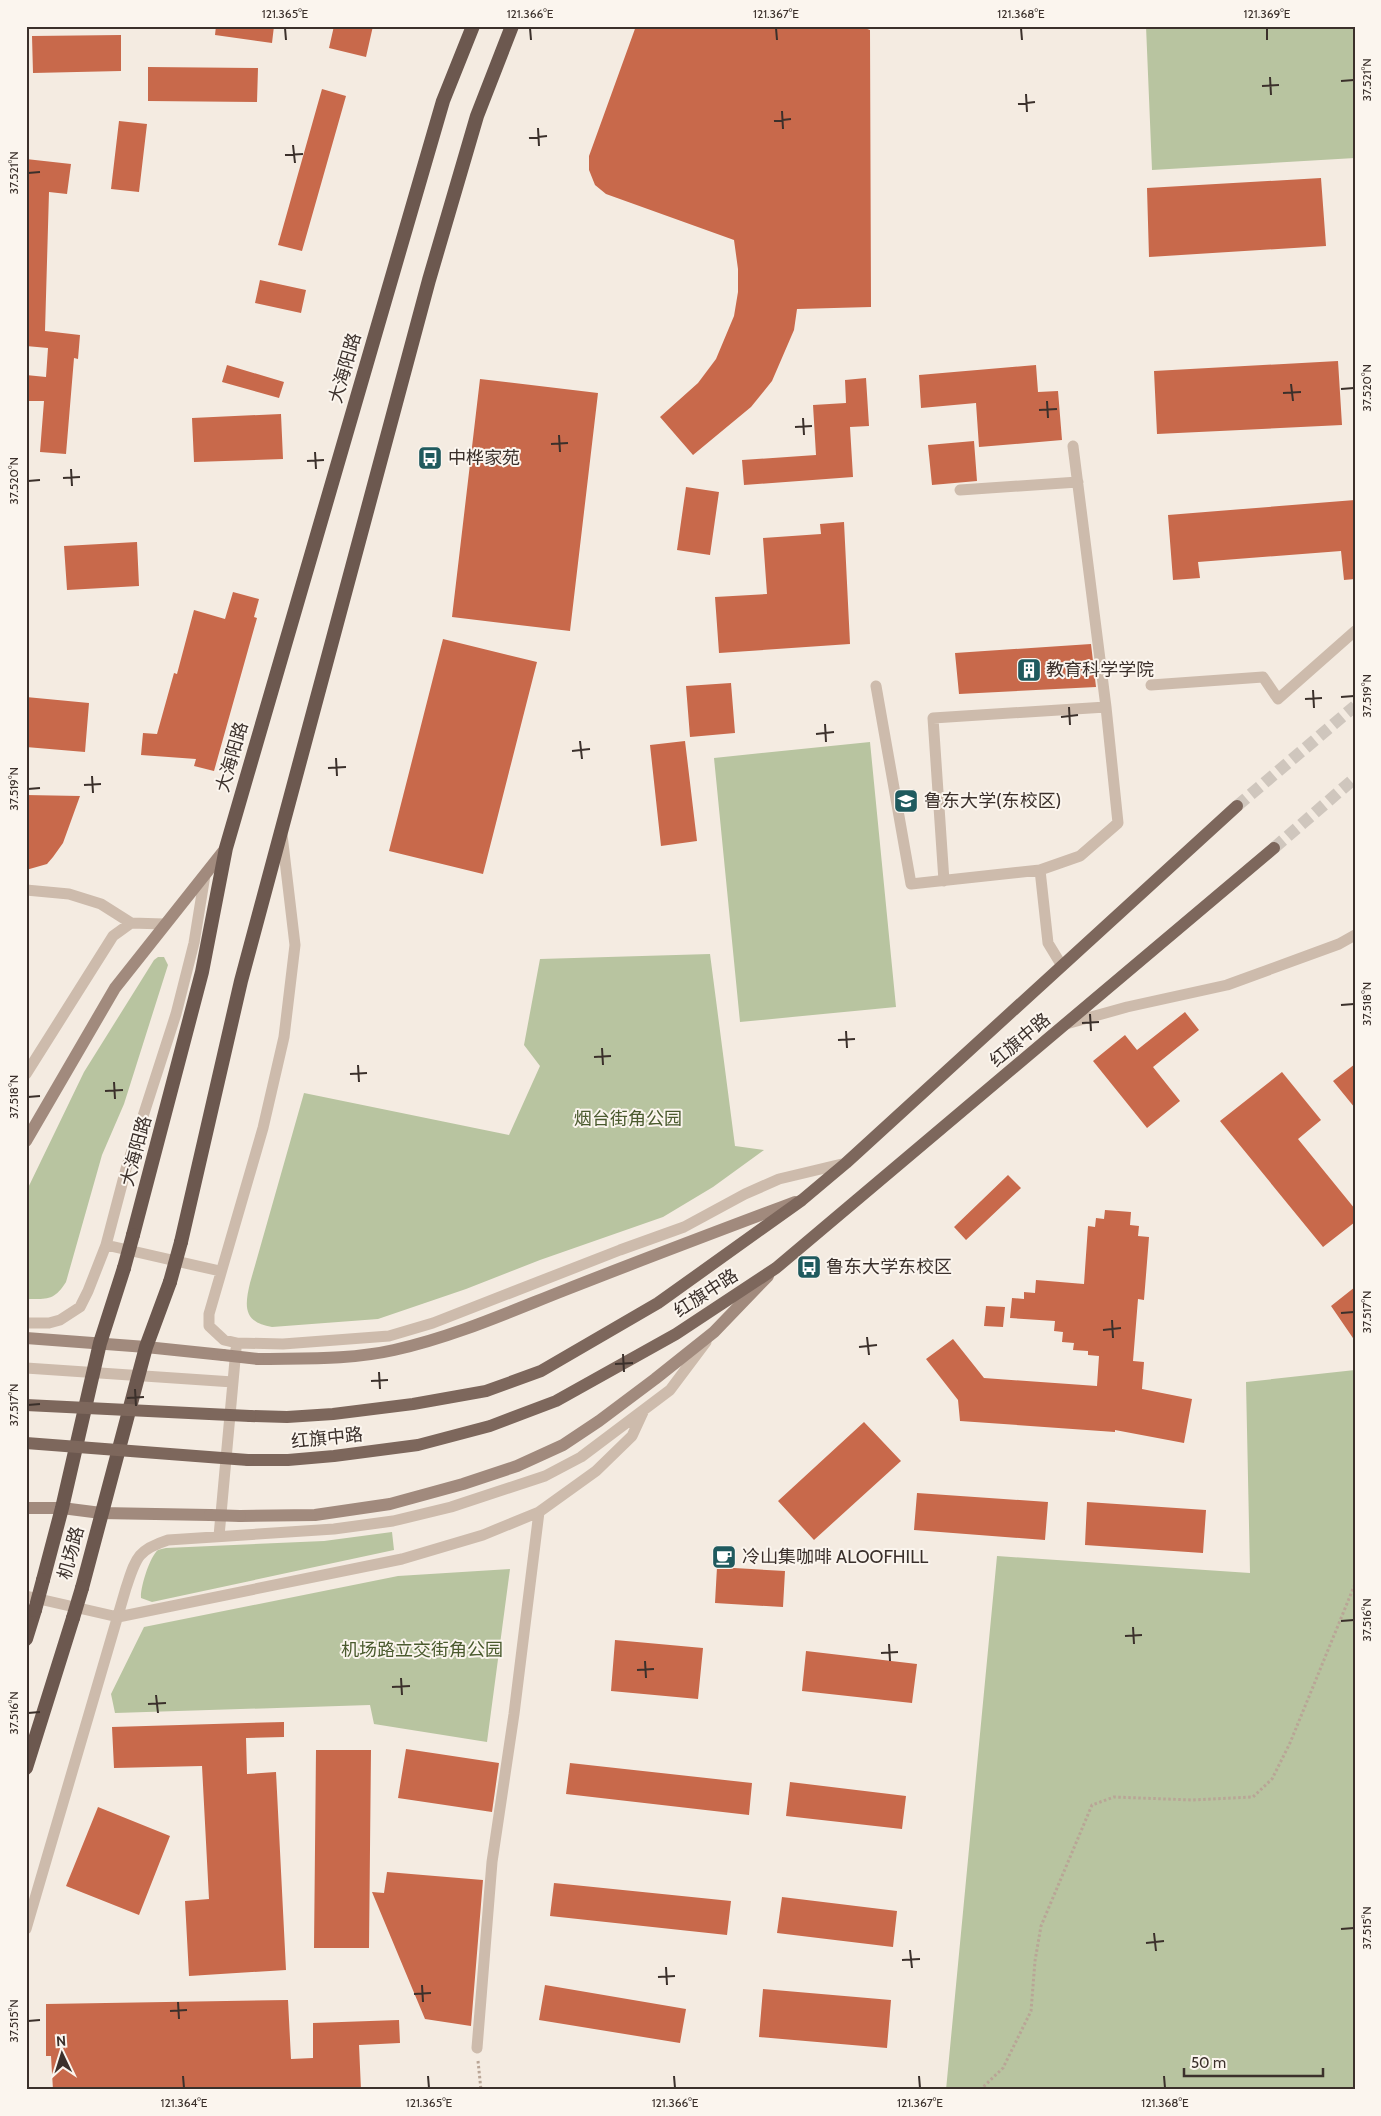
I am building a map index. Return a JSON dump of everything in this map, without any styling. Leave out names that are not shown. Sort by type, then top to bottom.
[{"type":"highway","name":"大海阳路","points":[[62,1508],[100,1343],[124,1268],[202,972],[226,848],[443,101],[473,26]]},
{"type":"highway","points":[[146,1347],[170,1282],[181,1242],[241,982],[429,280],[477,116],[512,26]]},
{"type":"highway","name":"机场路","points":[[26,1768],[82,1588],[146,1347]]},
{"type":"highway","name":"机场路","points":[[26,1639],[62,1508]]},
{"type":"main road","name":"红旗中路","points":[[26,1405],[250,1416],[287,1417],[333,1414],[413,1404],[486,1391],[541,1371],[658,1304],[802,1200],[846,1163],[1237,806]]},
{"type":"main road","points":[[26,1141],[115,988],[226,848]]},
{"type":"main road","name":"红旗中路","points":[[26,1443],[248,1460],[288,1460],[418,1445],[490,1426],[556,1401],[676,1334],[776,1268],[1274,848]]},
{"type":"main road","points":[[26,1338],[258,1358],[358,1355],[392,1350],[422,1343],[483,1322],[646,1258],[802,1200]]},
{"type":"main road","points":[[26,1508],[62,1508],[102,1513],[240,1516],[315,1515],[390,1504],[463,1484],[517,1466],[563,1445],[600,1421],[714,1332],[776,1268]]},
{"type":"lane","points":[[876,686],[911,884],[1040,870],[1080,856],[1118,824],[1106,707],[1073,446]]},
{"type":"lane","points":[[960,490],[1078,482]]},
{"type":"lane","points":[[1151,685],[1263,677],[1278,699],[1355,631]]},
{"type":"lane","points":[[944,880],[933,718],[1106,707]]},
{"type":"lane","points":[[281,828],[295,945],[284,1037],[263,1128],[209,1314],[209,1326],[224,1340],[237,1343],[292,1344],[389,1336],[433,1323],[684,1227],[745,1194],[779,1180],[846,1163]]},
{"type":"lane","points":[[1040,870],[1048,943],[1062,966]]},
{"type":"lane","points":[[26,1323],[49,1323],[60,1320],[80,1307],[84,1301],[106,1245],[126,1169],[176,1014],[194,944],[205,875]]},
{"type":"lane","points":[[26,890],[69,894],[101,904],[131,923],[164,924]]},
{"type":"lane","points":[[26,1074],[113,936],[131,923]]},
{"type":"lane","points":[[1066,1024],[1127,1007],[1227,985],[1339,944],[1355,936]]},
{"type":"lane","points":[[106,1245],[220,1271]]},
{"type":"lane","points":[[26,1929],[132,1571],[145,1549],[168,1540],[334,1529],[393,1521],[451,1507],[545,1476],[581,1457],[670,1390],[714,1332]]},
{"type":"lane","points":[[219,1536],[237,1343]]},
{"type":"lane","points":[[26,1368],[233,1382]]},
{"type":"lane","points":[[26,1596],[118,1617],[402,1559],[483,1535],[539,1512],[596,1471],[632,1436],[645,1409]]},
{"type":"lane","points":[[478,2048],[492,1862],[514,1714],[539,1512]]},
{"type":"path","points":[[980,2090],[1003,2068],[1031,2011],[1035,1961],[1041,1926],[1092,1805],[1114,1797],[1192,1800],[1253,1797],[1272,1779],[1290,1743],[1355,1584]]},
{"type":"path","points":[[478,2048],[481,2090]]},
{"type":"green space","points":[[1146,26],[1355,26],[1355,158],[1152,170]]},
{"type":"green space","points":[[870,742],[896,1007],[740,1022],[714,758]]},
{"type":"green space","name":"烟台街角公园","points":[[710,954],[735,1146],[764,1150],[713,1187],[663,1217],[378,1319],[272,1327],[256,1322],[251,1317],[247,1307],[250,1283],[304,1093],[509,1135],[540,1066],[524,1045],[540,959]]},
{"type":"green space","points":[[158,957],[164,957],[168,965],[124,1104],[102,1155],[66,1282],[54,1296],[26,1299],[26,1192],[84,1072],[154,960]]},
{"type":"green space","points":[[1355,1370],[1355,2090],[946,2090],[997,1556],[1250,1573],[1246,1382]]},
{"type":"green space","points":[[392,1532],[394,1550],[152,1602],[141,1598],[146,1572],[155,1553],[160,1549],[324,1541]]},
{"type":"green space","name":"机场路立交街角公园","points":[[510,1569],[487,1742],[374,1724],[370,1705],[115,1713],[111,1694],[144,1627],[398,1576]]},
{"type":"building","points":[[216,26],[274,26],[272,43],[215,35]]},
{"type":"building","points":[[334,26],[373,26],[366,57],[329,48]]},
{"type":"building","points":[[636,26],[859,26],[870,30],[871,307],[797,309],[794,330],[772,381],[751,407],[693,455],[660,417],[698,383],[716,359],[734,316],[738,292],[738,269],[734,240],[606,194],[595,185],[589,170],[589,156]]},
{"type":"building","points":[[121,35],[121,71],[33,73],[32,36]]},
{"type":"building","points":[[148,67],[258,68],[257,102],[148,101]]},
{"type":"building","points":[[322,89],[346,96],[302,251],[278,245]]},
{"type":"building","points":[[119,121],[147,124],[139,192],[111,189]]},
{"type":"building","points":[[26,159],[71,164],[67,194],[49,192],[45,331],[80,335],[78,359],[74,358],[66,454],[40,452],[44,401],[26,401],[26,375],[46,377],[48,348],[26,346]]},
{"type":"building","points":[[1321,178],[1326,246],[1149,257],[1147,188]]},
{"type":"building","points":[[260,280],[306,290],[301,313],[255,303]]},
{"type":"building","points":[[1338,361],[1342,425],[1157,434],[1154,371]]},
{"type":"building","points":[[227,365],[284,382],[279,398],[222,382]]},
{"type":"building","points":[[1036,365],[1038,392],[1058,391],[1062,440],[979,447],[976,403],[921,408],[919,375]]},
{"type":"building","points":[[866,378],[869,426],[850,427],[853,477],[744,485],[742,460],[816,455],[813,405],[846,403],[845,380]]},
{"type":"building","points":[[480,379],[598,393],[570,631],[452,617]]},
{"type":"building","points":[[281,414],[283,459],[194,462],[192,418]]},
{"type":"building","points":[[974,441],[977,481],[932,485],[928,445]]},
{"type":"building","points":[[686,487],[719,492],[710,555],[677,550]]},
{"type":"building","points":[[1355,500],[1355,579],[1344,580],[1341,551],[1198,562],[1200,578],[1173,580],[1168,515]]},
{"type":"building","points":[[844,522],[850,644],[719,653],[715,597],[767,594],[763,538],[821,534],[820,524]]},
{"type":"building","points":[[137,542],[139,586],[67,590],[64,546]]},
{"type":"building","points":[[233,592],[259,599],[254,617],[257,618],[214,771],[194,766],[196,759],[141,755],[143,733],[157,734],[174,673],[177,674],[194,610],[225,619]]},
{"type":"building","points":[[443,639],[537,662],[483,874],[389,851]]},
{"type":"building","name":"教育科学学院","points":[[1091,644],[1096,687],[959,694],[955,653]]},
{"type":"building","points":[[731,683],[735,733],[690,737],[686,686]]},
{"type":"building","points":[[26,697],[89,703],[85,752],[26,747]]},
{"type":"building","points":[[685,741],[697,841],[661,846],[650,745]]},
{"type":"building","points":[[26,795],[80,796],[63,843],[53,857],[47,864],[26,870]]},
{"type":"building","points":[[1185,1012],[1199,1030],[1153,1067],[1180,1101],[1147,1128],[1093,1061],[1125,1035],[1137,1050]]},
{"type":"building","points":[[1355,1064],[1355,1108],[1333,1081]]},
{"type":"building","points":[[1282,1072],[1321,1120],[1298,1139],[1355,1209],[1355,1222],[1323,1247],[1220,1121]]},
{"type":"building","points":[[1008,1175],[1021,1188],[966,1240],[954,1227]]},
{"type":"building","points":[[1105,1210],[1131,1212],[1130,1225],[1139,1226],[1138,1236],[1149,1237],[1144,1300],[1138,1299],[1133,1361],[1144,1362],[1142,1389],[1192,1399],[1184,1443],[1115,1430],[1115,1432],[960,1421],[958,1400],[926,1359],[953,1339],[984,1378],[1097,1386],[1099,1356],[1088,1355],[1088,1351],[1073,1350],[1074,1343],[1062,1342],[1063,1332],[1054,1331],[1055,1321],[1010,1318],[1012,1298],[1024,1299],[1024,1292],[1035,1293],[1036,1280],[1084,1284],[1088,1226],[1095,1227],[1096,1218],[1104,1219]]},
{"type":"building","points":[[1355,1287],[1355,1341],[1331,1306]]},
{"type":"building","points":[[986,1306],[1005,1307],[1003,1327],[984,1326]]},
{"type":"building","points":[[864,1422],[901,1461],[814,1540],[778,1501]]},
{"type":"building","points":[[917,1493],[1048,1502],[1045,1540],[914,1530]]},
{"type":"building","points":[[1087,1502],[1206,1510],[1203,1553],[1085,1545]]},
{"type":"building","points":[[717,1567],[785,1571],[783,1607],[715,1603]]},
{"type":"building","points":[[615,1640],[703,1648],[698,1699],[611,1691]]},
{"type":"building","points":[[806,1651],[917,1664],[912,1703],[802,1691]]},
{"type":"building","points":[[284,1722],[284,1737],[246,1738],[247,1774],[276,1772],[286,1970],[189,1976],[185,1901],[209,1899],[202,1766],[114,1768],[112,1727]]},
{"type":"building","points":[[406,1749],[499,1763],[492,1812],[398,1798]]},
{"type":"building","points":[[316,1750],[371,1750],[369,1948],[314,1948]]},
{"type":"building","points":[[570,1763],[752,1783],[749,1815],[566,1794]]},
{"type":"building","points":[[790,1782],[906,1796],[902,1829],[786,1816]]},
{"type":"building","points":[[98,1807],[170,1836],[139,1915],[66,1886]]},
{"type":"building","points":[[387,1872],[483,1880],[471,2026],[425,2019],[372,1892],[384,1893]]},
{"type":"building","points":[[554,1883],[731,1901],[727,1935],[550,1916]]},
{"type":"building","points":[[782,1897],[897,1911],[893,1947],[777,1933]]},
{"type":"building","points":[[545,1985],[686,2009],[680,2043],[539,2020]]},
{"type":"building","points":[[763,1989],[891,2000],[887,2048],[759,2037]]},
{"type":"building","points":[[288,2000],[291,2059],[313,2058],[313,2023],[399,2020],[400,2043],[359,2045],[361,2090],[53,2090],[51,2056],[46,2056],[46,2004]]},
{"type":"tunnel","points":[[1237,806],[1355,706]]},
{"type":"tunnel","points":[[1274,848],[1355,778]]},
{"type":"place","name":"中桦家苑","points":[[430,458]]},
{"type":"place","name":"教育科学学院","points":[[1029,670]]},
{"type":"place","name":"鲁东大学(东校区)","points":[[906,801]]},
{"type":"place","name":"鲁东大学东校区","points":[[809,1267]]},
{"type":"place","name":"冷山集咖啡 ALOOFHILL","points":[[724,1557]]}]
